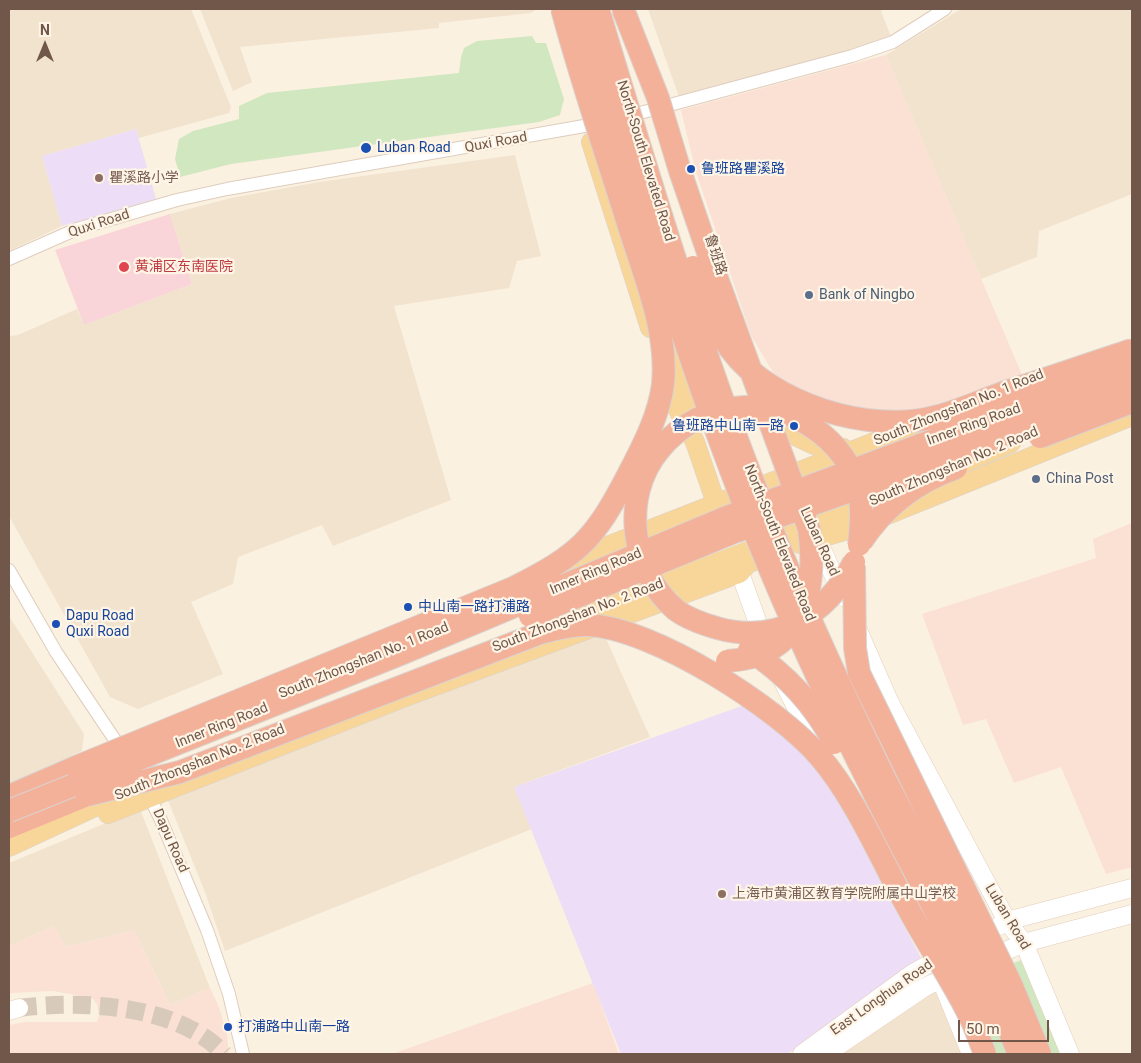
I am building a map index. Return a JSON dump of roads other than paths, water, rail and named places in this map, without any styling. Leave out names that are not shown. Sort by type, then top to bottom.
[{"type":"highway","points":[[562,9],[657,323],[664,366],[650,463],[636,503],[635,517],[638,547],[647,572],[676,610],[768,662],[817,712],[917,903],[968,1010],[985,1054]]},
{"type":"highway","name":"North-South Elevated Road","points":[[580,9],[687,351],[725,458],[794,626],[869,783],[972,986],[1000,1054]]},
{"type":"highway","name":"North-South Elevated Road","points":[[598,9],[694,318],[741,450],[774,533],[810,619],[884,775],[993,989],[1019,1054]]},
{"type":"highway","points":[[612,9],[700,286],[724,339],[787,413]]},
{"type":"highway","points":[[623,9],[658,98],[680,171],[712,263],[809,529],[812,555],[810,591],[802,617],[794,630],[770,650],[749,659],[727,662],[680,655]]},
{"type":"highway","points":[[818,430],[934,418],[1132,350]]},
{"type":"highway","name":"Inner Ring Road","points":[[9,811],[403,653],[727,517],[1132,366]]},
{"type":"highway","points":[[754,374],[782,391],[827,412],[845,417],[886,422]]},
{"type":"highway","name":"Inner Ring Road","points":[[14,838],[86,796],[410,666],[732,533],[935,461],[1132,385]]},
{"type":"highway","points":[[705,625],[729,632],[754,633],[777,630],[794,624],[811,615],[836,593],[857,554],[883,513],[920,484],[949,470],[1132,402]]},
{"type":"highway","points":[[9,797],[140,740],[513,588],[553,568],[590,539],[610,509],[668,440],[688,423],[715,411],[755,406],[787,413],[818,430],[842,455],[858,487],[862,515],[857,554],[855,648],[859,674],[1011,984],[1040,1054]]},
{"type":"highway","points":[[610,509],[659,410]]},
{"type":"highway","points":[[86,796],[180,772],[269,740],[495,649],[564,626],[588,625],[617,630],[680,655],[728,684],[784,721],[821,758],[859,816],[908,909],[968,1010]]},
{"type":"main road","points":[[554,9],[605,192],[673,400],[695,442],[708,478],[725,502],[749,509],[776,528],[809,532],[856,528],[1132,416]]},
{"type":"main road","points":[[572,9],[688,392],[695,442]]},
{"type":"main road","name":"Luban Road","points":[[617,9],[659,108]]},
{"type":"main road","name":"Luban Road","points":[[634,9],[686,220],[770,448],[790,478],[809,532],[890,703],[1007,922],[1024,943],[1070,1054]]},
{"type":"main road","name":"South Zhongshan No. 1 Road","points":[[125,755],[403,644],[722,523],[749,509],[790,478],[1132,338]]},
{"type":"main road","points":[[734,346],[743,360],[767,378],[865,423],[902,426],[927,422]]},
{"type":"main road","name":"South Zhongshan No. 1 Road","points":[[790,478],[828,474],[1132,357]]},
{"type":"main road","name":"South Zhongshan No. 2 Road","points":[[147,791],[740,573],[748,564],[809,532],[1132,394]]},
{"type":"main road","points":[[758,414],[791,434],[814,445],[857,450]]},
{"type":"main road","points":[[9,797],[125,755],[143,730],[415,619],[790,478]]},
{"type":"main road","points":[[725,502],[722,523],[764,640],[795,708],[940,979],[971,1054]]},
{"type":"main road","points":[[614,564],[681,518]]},
{"type":"main road","name":"South Zhongshan No. 2 Road","points":[[14,838],[78,826],[147,791],[179,770],[734,555],[809,532]]},
{"type":"main road","points":[[612,602],[687,594]]},
{"type":"main road","name":"East Longhua Road","points":[[802,1054],[912,973],[1007,922],[1132,888]]},
{"type":"main road","name":"East Longhua Road","points":[[826,1054],[940,979],[1024,943],[1132,914]]},
{"type":"street","name":"Quxi Road","points":[[9,259],[77,229],[194,196],[587,127],[659,108],[852,56],[893,42],[945,9]]},
{"type":"street","name":"Dapu Road","points":[[9,570],[56,652],[147,791],[210,938],[229,994],[243,1054]]},
{"type":"tunnel","points":[[19,1008],[71,1005],[99,1006],[128,1009],[155,1015],[205,1037],[224,1054]]},
{"type":"place","name":"Luban Road","points":[[366,148]]},
{"type":"place","name":"鲁班路瞿溪路","points":[[691,169]]},
{"type":"place","name":"瞿溪路小学","points":[[99,178]]},
{"type":"place","name":"黄浦区东南医院","points":[[124,267]]},
{"type":"place","name":"Bank of Ningbo","points":[[809,295]]},
{"type":"place","name":"鲁班路中山南一路","points":[[794,426]]},
{"type":"place","name":"China Post","points":[[1036,479]]},
{"type":"place","name":"中山南一路打浦路","points":[[408,607]]},
{"type":"place","name":"Dapu Road Quxi Road","points":[[56,624]]},
{"type":"place","name":"上海市黄浦区教育学院附属中山学校","points":[[722,894]]},
{"type":"place","name":"打浦路中山南一路","points":[[228,1027]]}]
